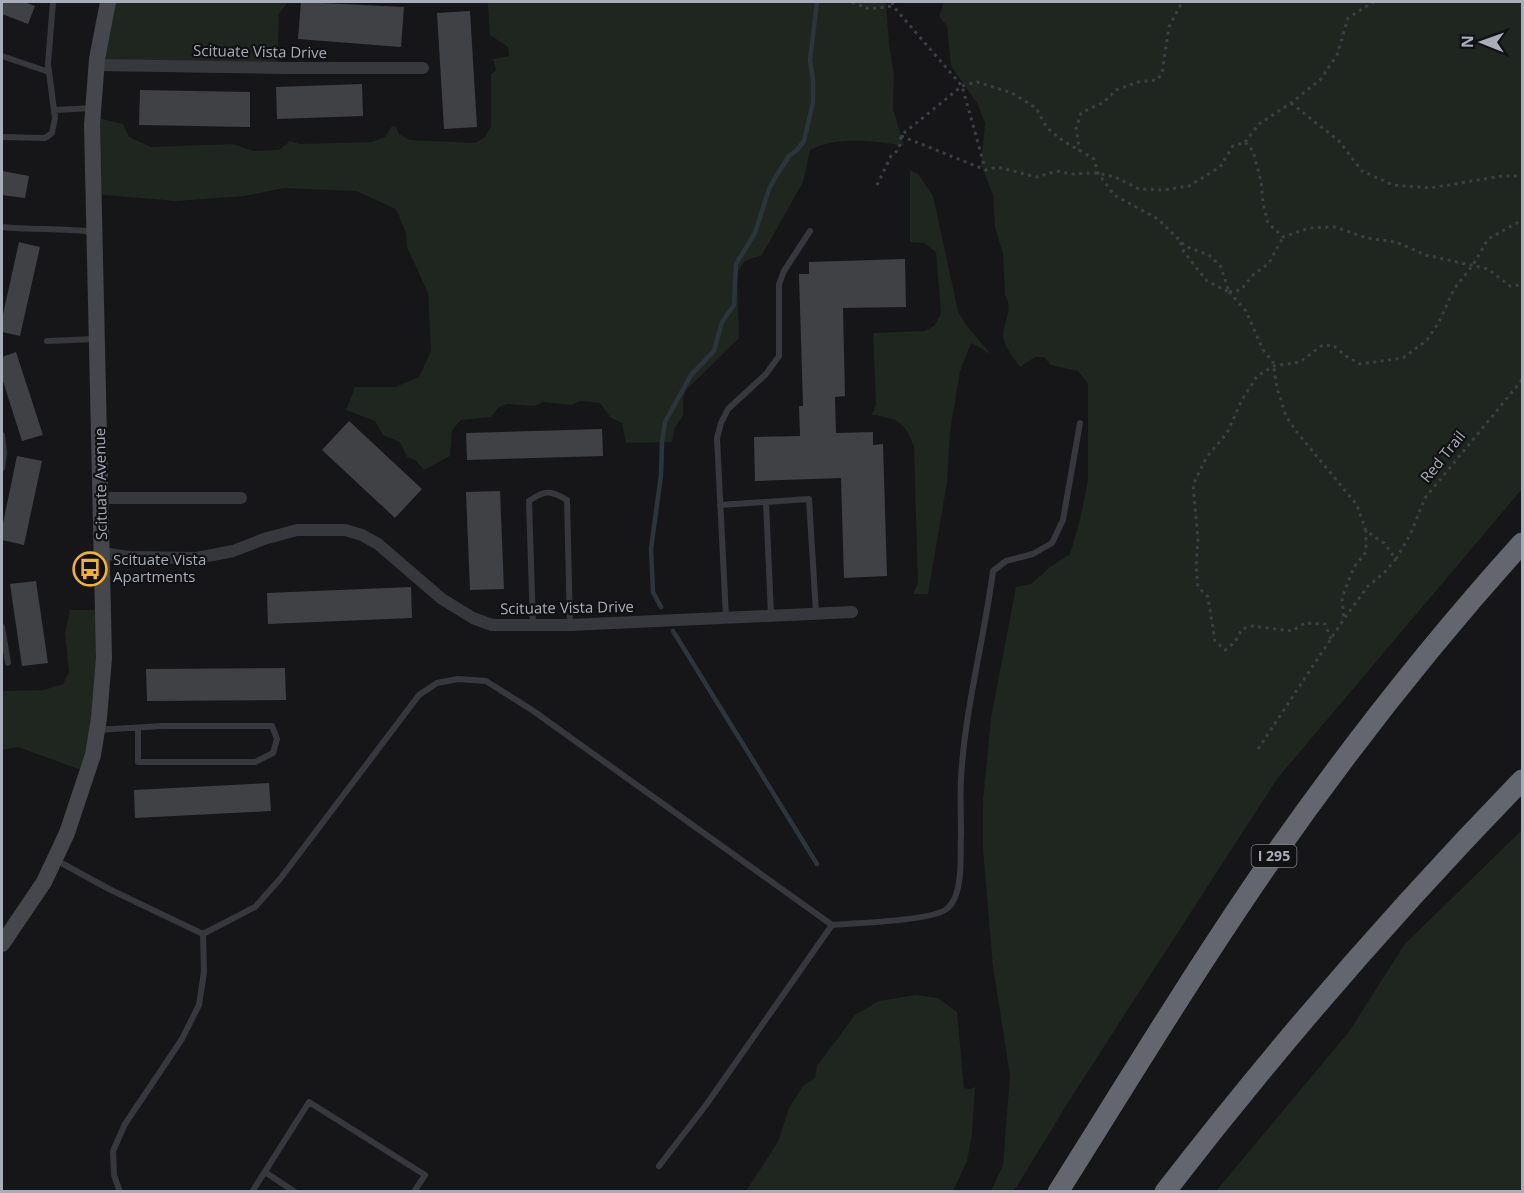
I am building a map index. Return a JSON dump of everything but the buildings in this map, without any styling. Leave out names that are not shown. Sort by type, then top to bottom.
[{"type":"highway","name":"I 295","points":[[1058,1191],[1233,915],[1296,825],[1417,667],[1522,543]]},
{"type":"highway","points":[[1165,1191],[1272,1059],[1374,940],[1522,780]]},
{"type":"main road","name":"Scituate Avenue","points":[[2,944],[23,915],[56,860],[93,755],[97,730],[104,658],[93,108],[97,65],[108,2]]},
{"type":"street","name":"Scituate Vista Drive","points":[[97,65],[423,68]]},
{"type":"street","points":[[101,498],[241,498]]},
{"type":"street","name":"Scituate Vista Drive","points":[[102,553],[129,557],[197,558],[233,551],[297,530],[345,530],[362,535],[378,544],[442,599],[473,618],[492,625],[570,625],[852,612]]},
{"type":"lane","points":[[2,137],[49,137],[54,128],[49,72],[53,2]]},
{"type":"lane","points":[[2,56],[49,72]]},
{"type":"lane","points":[[54,110],[93,108]]},
{"type":"lane","points":[[2,228],[61,228],[94,232]]},
{"type":"lane","points":[[726,617],[717,438],[728,409],[766,374],[779,356],[779,284],[784,271],[810,231]]},
{"type":"lane","points":[[47,341],[97,339]]},
{"type":"lane","points":[[203,934],[255,907],[280,879],[419,695],[437,683],[458,679],[486,681],[532,710],[832,926],[927,916],[947,910],[956,898],[960,870],[961,777],[971,700],[993,571],[1006,561],[1033,554],[1052,543],[1064,520],[1080,423]]},
{"type":"lane","points":[[2,435],[4,453],[2,468]]},
{"type":"lane","points":[[533,625],[529,501],[542,493],[554,492],[567,500],[570,625]]},
{"type":"lane","points":[[720,505],[809,499],[816,613]]},
{"type":"lane","points":[[766,502],[771,615]]},
{"type":"lane","points":[[2,627],[8,663]]},
{"type":"lane","points":[[97,730],[138,728],[272,726],[277,739],[273,753],[255,762],[138,762],[138,728]]},
{"type":"lane","points":[[56,860],[109,889],[203,934]]},
{"type":"lane","points":[[659,1166],[706,1105],[832,926]]},
{"type":"lane","points":[[120,1191],[114,1175],[112,1151],[124,1124],[182,1039],[199,1005],[204,972],[203,934]]},
{"type":"lane","points":[[252,1191],[309,1102],[425,1175],[414,1191]]},
{"type":"lane","points":[[265,1172],[295,1191]]},
{"type":"path","points":[[852,2],[870,9],[892,4],[962,86],[986,170]]},
{"type":"path","points":[[1080,152],[1076,129],[1081,113],[1104,102],[1116,90],[1138,82],[1157,80],[1162,73],[1169,27],[1182,2]]},
{"type":"path","points":[[901,136],[986,170],[997,167],[1037,177],[1056,171],[1071,174],[1098,173],[1116,177],[1139,189],[1164,190],[1189,186],[1221,167],[1233,146],[1245,142],[1258,124],[1291,103],[1321,79],[1337,55],[1348,18],[1373,2]]},
{"type":"path","points":[[877,185],[891,156],[899,149],[901,136],[962,86],[977,82],[1012,93],[1036,108],[1047,128],[1080,152],[1094,159],[1098,173],[1114,195],[1158,219],[1185,246],[1209,255],[1221,267],[1228,292]]},
{"type":"path","points":[[1291,103],[1339,141],[1362,171],[1393,185],[1430,189],[1502,176],[1522,176]]},
{"type":"path","points":[[1245,142],[1253,151],[1268,224],[1282,237]]},
{"type":"path","points":[[1331,639],[1325,624],[1305,623],[1292,631],[1252,626],[1242,629],[1235,642],[1225,651],[1215,641],[1208,597],[1198,587],[1196,566],[1198,540],[1193,485],[1206,458],[1227,433],[1242,400],[1257,376],[1274,366],[1300,362],[1321,346],[1333,345],[1360,364],[1403,358],[1427,340],[1439,322],[1454,289],[1473,266],[1488,239],[1522,220]]},
{"type":"path","points":[[1228,292],[1241,290],[1253,275],[1269,263],[1282,237],[1308,228],[1335,227],[1367,238],[1396,242],[1426,255],[1488,269],[1510,286],[1522,285]]},
{"type":"path","points":[[1178,237],[1184,252],[1207,281],[1228,292],[1245,310],[1263,350],[1273,362],[1277,388],[1286,416],[1310,450],[1357,505],[1366,531],[1366,552],[1354,567],[1342,598],[1344,619]]},
{"type":"path","name":"Red Trail","points":[[1258,749],[1344,619],[1368,586],[1396,559],[1411,532],[1425,498],[1522,380]]},
{"type":"path","points":[[1366,531],[1384,543],[1396,559]]},
{"type":"shaded area","points":[[108,2],[288,2],[279,14],[277,67],[97,64]]},
{"type":"shaded area","points":[[484,2],[886,2],[894,74],[893,109],[904,146],[869,141],[844,141],[810,150],[803,182],[762,255],[745,261],[737,273],[739,338],[687,389],[683,398],[683,416],[675,427],[672,442],[626,443],[622,423],[610,417],[600,403],[580,401],[571,405],[543,402],[535,406],[508,404],[499,407],[491,417],[461,420],[452,430],[450,456],[424,470],[416,461],[407,457],[400,442],[383,435],[375,421],[346,410],[355,387],[395,387],[419,377],[431,351],[428,293],[407,247],[406,233],[396,209],[356,191],[284,188],[244,196],[177,201],[93,194],[94,117],[123,124],[129,137],[151,147],[233,144],[253,151],[279,150],[290,141],[299,144],[372,142],[385,137],[392,126],[396,127],[399,134],[410,140],[475,143],[484,138],[491,126],[491,74],[496,70],[493,59],[509,56],[508,47],[490,35],[488,4]]},
{"type":"shaded area","points":[[944,2],[1522,2],[1522,489],[1277,779],[1072,1096],[1014,1191],[991,1191],[1003,1165],[1010,1075],[993,967],[983,849],[983,801],[991,718],[1016,587],[1031,584],[1050,567],[1070,554],[1080,520],[1088,480],[1088,384],[1078,371],[1051,365],[1044,357],[1035,357],[1020,367],[1004,342],[1003,333],[1008,305],[1005,295],[1003,254],[995,227],[993,195],[981,165],[985,123],[977,103],[951,66],[947,26],[939,16]]},
{"type":"shaded area","points":[[910,170],[918,174],[933,196],[958,311],[966,325],[991,354],[971,343],[960,371],[950,432],[947,482],[928,594],[913,594],[918,583],[914,447],[908,432],[900,423],[872,415],[876,404],[873,333],[925,331],[934,326],[941,314],[936,252],[924,243],[910,242]]},
{"type":"shaded area","points":[[70,610],[101,610],[103,653],[84,771],[18,747],[2,750],[2,691],[44,690],[63,684],[69,672],[65,633]]},
{"type":"shaded area","points":[[1522,830],[1522,1191],[1216,1191],[1348,1033],[1405,944]]},
{"type":"shaded area","points":[[916,995],[938,998],[957,1012],[964,1088],[975,1087],[972,1134],[967,1161],[953,1191],[746,1191],[778,1142],[789,1108],[803,1086],[815,1078],[817,1066],[855,1015],[879,1001]]},
{"type":"waterway","points":[[661,607],[653,592],[651,549],[661,475],[665,422],[691,375],[714,351],[722,322],[734,305],[736,264],[755,233],[769,189],[775,178],[789,156],[804,141],[813,102],[810,60],[817,2]]},
{"type":"waterway","points":[[673,631],[817,864]]},
{"type":"place","name":"Scituate Vista Apartments","points":[[90,569]]}]
